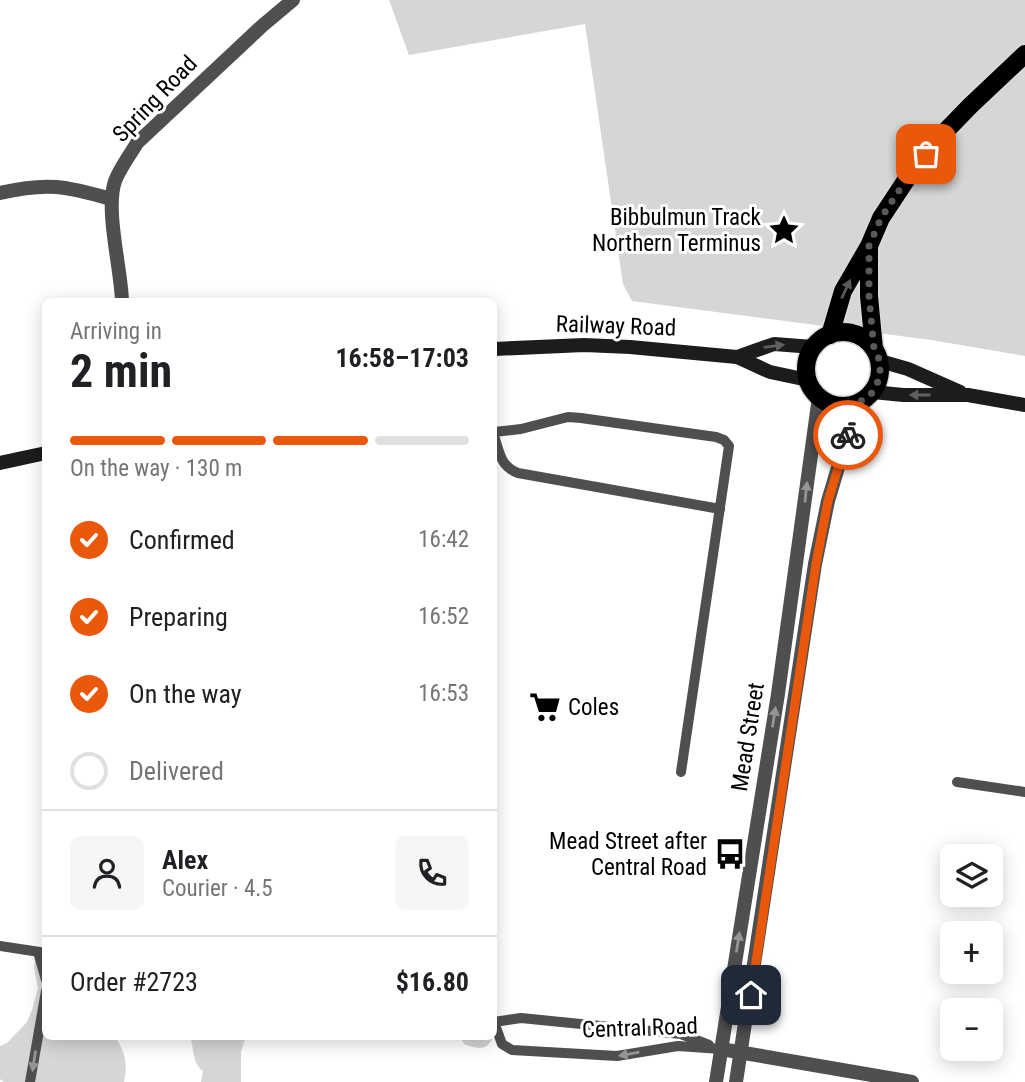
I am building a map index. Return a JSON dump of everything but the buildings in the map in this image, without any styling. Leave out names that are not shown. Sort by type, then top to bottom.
[{"type":"main road","points":[[830,335],[843,291],[869,246],[881,218],[904,182],[939,138],[1025,54]]},
{"type":"main road","points":[[869,246],[869,296],[877,355],[880,377],[873,392],[857,404],[844,407],[831,405],[813,390],[808,380],[807,365],[813,347],[830,335],[846,332],[862,337],[877,355],[968,395]]},
{"type":"main road","name":"Railway Road","points":[[737,357],[774,344],[813,347]]},
{"type":"main road","name":"Railway Road","points":[[497,349],[584,345],[737,357],[770,372],[808,380]]},
{"type":"main road","points":[[873,392],[968,395],[1025,405]]},
{"type":"main road","points":[[0,463],[42,454]]},
{"type":"street","name":"Spring Road","points":[[122,298],[111,199],[115,181],[137,143],[293,0]]},
{"type":"street","points":[[0,193],[47,186],[71,188],[111,199]]},
{"type":"street","name":"Mead Street","points":[[716,1082],[778,694],[819,397]]},
{"type":"street","name":"Mead Street","points":[[736,1082],[816,564],[828,501],[857,404]]},
{"type":"street","name":"Central Road","points":[[721,1049],[912,1082]]},
{"type":"lane","points":[[497,433],[556,419],[580,418],[724,440],[729,446],[681,772]]},
{"type":"lane","points":[[497,443],[504,465],[518,473],[720,509]]},
{"type":"lane","points":[[957,782],[1025,792]]},
{"type":"lane","points":[[0,946],[42,953]]},
{"type":"lane","points":[[30,1082],[42,1014]]},
{"type":"lane","name":"Central Road","points":[[497,1022],[521,1018],[681,1034],[721,1049]]},
{"type":"lane","name":"Central Road","points":[[497,1030],[502,1044],[512,1050],[617,1056],[678,1046],[721,1049]]},
{"type":"shaded area","points":[[389,0],[1025,0],[1025,356],[931,340],[632,301],[623,284],[585,24],[409,55]]},
{"type":"shaded area","points":[[35,958],[42,959],[42,1040],[117,1040],[125,1058],[124,1082],[4,1082],[0,1079],[0,1046],[7,1043],[27,1022],[32,1010],[38,988]]},
{"type":"shaded area","points":[[191,1040],[245,1040],[241,1052],[241,1082],[201,1082],[203,1071],[195,1060]]},
{"type":"shaded area","points":[[462,1040],[491,1040],[485,1047],[464,1044]]},
{"type":"way so far","points":[[848,435],[857,404],[873,392],[880,377],[880,361],[874,349],[869,296],[869,246],[881,218],[926,154]]},
{"type":"place","name":"Bibbulmun Track Northern Terminus","points":[[784,230]]},
{"type":"place","name":"Coles","points":[[545,707]]},
{"type":"place","name":"Mead Street after Central Road","points":[[730,854]]},
{"type":"route","points":[[751,995],[816,564],[828,501],[848,435]]}]
